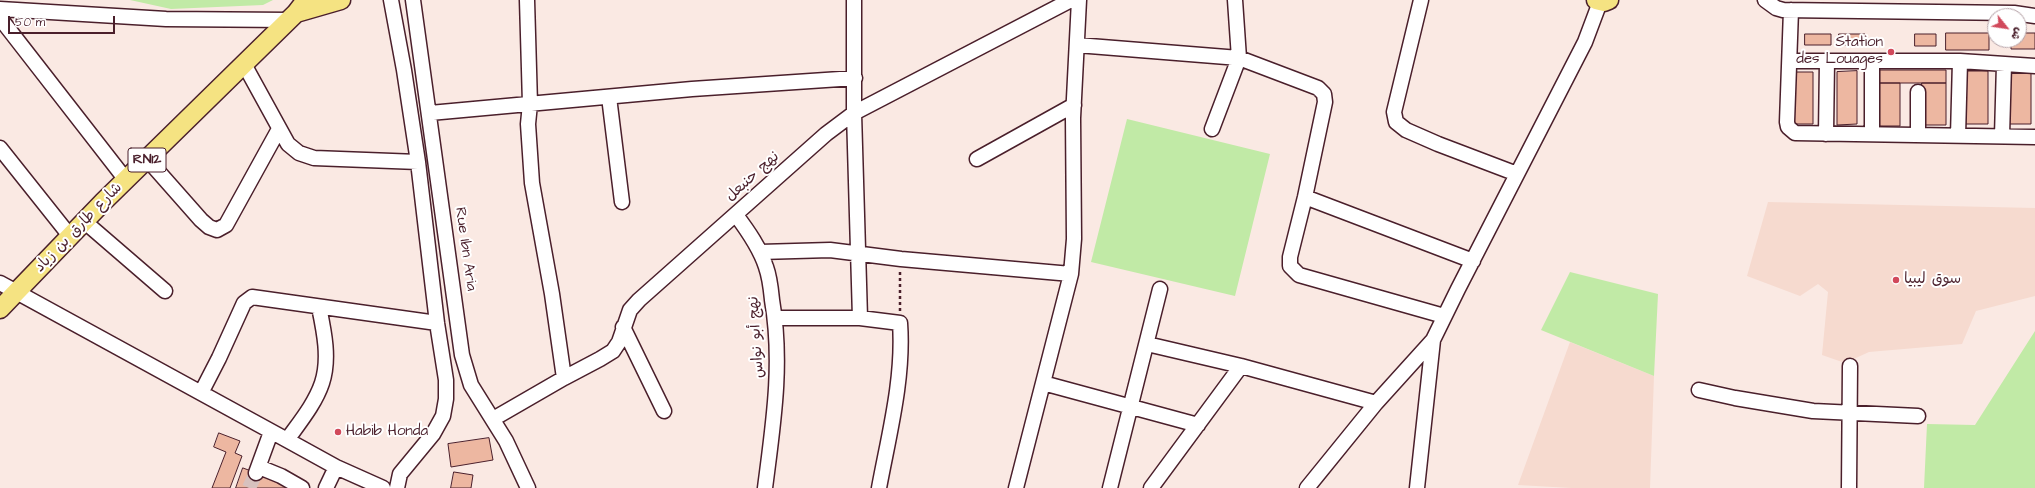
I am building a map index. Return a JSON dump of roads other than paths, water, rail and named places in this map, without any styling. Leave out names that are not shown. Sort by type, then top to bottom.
[{"type":"main road","name":"شارع طارق بن زياد","points":[[0,309],[70,236],[297,11],[341,0]]},
{"type":"street","points":[[391,0],[404,70],[418,162],[437,323],[446,380],[446,399],[443,416],[433,434],[400,474],[397,488]]},
{"type":"street","name":"Rue Ibn Aria","points":[[412,0],[430,113],[462,355],[471,385],[493,419],[520,468],[528,488]]},
{"type":"street","points":[[527,0],[530,104],[528,124],[532,183],[552,294],[564,378]]},
{"type":"street","points":[[854,0],[854,113],[860,318]]},
{"type":"street","name":"نهج حنبعل","points":[[493,419],[564,378],[600,360],[613,351],[619,342],[630,310],[639,300],[826,134],[854,113],[1071,0]]},
{"type":"street","points":[[1016,488],[1071,274],[1074,239],[1074,105],[1079,0]]},
{"type":"street","points":[[1212,129],[1239,58],[1235,0]]},
{"type":"street","points":[[1421,0],[1394,112],[1396,122],[1406,130],[1432,142],[1517,174]]},
{"type":"street","points":[[1307,488],[1376,403],[1433,340],[1585,42],[1602,0]]},
{"type":"street","points":[[1765,0],[1776,8],[1791,10],[2014,13],[2035,16]]},
{"type":"street","points":[[0,9],[166,19],[297,11]]},
{"type":"street","points":[[1791,10],[1787,122],[1788,127],[1791,130],[1800,134],[2035,137]]},
{"type":"street","points":[[0,18],[126,180]]},
{"type":"street","points":[[1077,45],[1239,58],[1313,86],[1324,94],[1325,102],[1305,197],[1290,257],[1290,266],[1295,272],[1444,316]]},
{"type":"street","points":[[1790,61],[1960,61],[2035,66]]},
{"type":"street","points":[[1826,134],[1827,61]]},
{"type":"street","points":[[1958,136],[1960,61]]},
{"type":"street","points":[[1872,62],[1872,134]]},
{"type":"street","points":[[244,64],[279,129],[292,148],[307,156],[418,162]]},
{"type":"street","points":[[2002,136],[2004,64]]},
{"type":"street","points":[[430,113],[609,97],[854,78]]},
{"type":"street","points":[[1918,92],[1918,135]]},
{"type":"street","points":[[609,97],[622,202]]},
{"type":"street","points":[[977,159],[1074,105]]},
{"type":"street","points":[[148,160],[201,220],[209,227],[217,230],[226,225],[279,129]]},
{"type":"street","points":[[0,148],[70,236]]},
{"type":"street","points":[[1305,197],[1473,261]]},
{"type":"street","name":"نهج أبو نواس","points":[[736,215],[760,252],[767,268],[776,318],[778,361],[777,388],[765,488]]},
{"type":"street","points":[[85,222],[165,291]]},
{"type":"street","points":[[760,252],[830,250],[901,259],[1071,274]]},
{"type":"street","points":[[0,283],[336,467],[383,488]]},
{"type":"street","points":[[1111,488],[1160,289]]},
{"type":"street","points":[[201,393],[247,299],[258,298],[437,323]]},
{"type":"street","points":[[287,440],[317,395],[322,383],[325,355],[324,335],[319,307]]},
{"type":"street","points":[[776,318],[860,318],[900,323],[898,382],[879,488]]},
{"type":"street","points":[[623,327],[664,411]]},
{"type":"street","points":[[1417,488],[1433,340]]},
{"type":"street","points":[[1147,344],[1241,366],[1376,403]]},
{"type":"street","points":[[1151,488],[1241,366]]},
{"type":"street","points":[[1849,488],[1850,366]]},
{"type":"street","points":[[1043,383],[1130,408],[1198,425]]},
{"type":"street","points":[[1699,390],[1786,408],[1918,416]]},
{"type":"street","points":[[271,432],[257,470],[281,476],[302,488]]},
{"type":"street","points":[[326,488],[336,467]]},
{"type":"tunnel","points":[[249,488],[256,473]]},
{"type":"place","name":"Station des Louages","points":[[1891,52]]},
{"type":"place","name":"سوق ليبيا","points":[[1896,280]]},
{"type":"place","name":"Habib Honda","points":[[338,432]]}]
